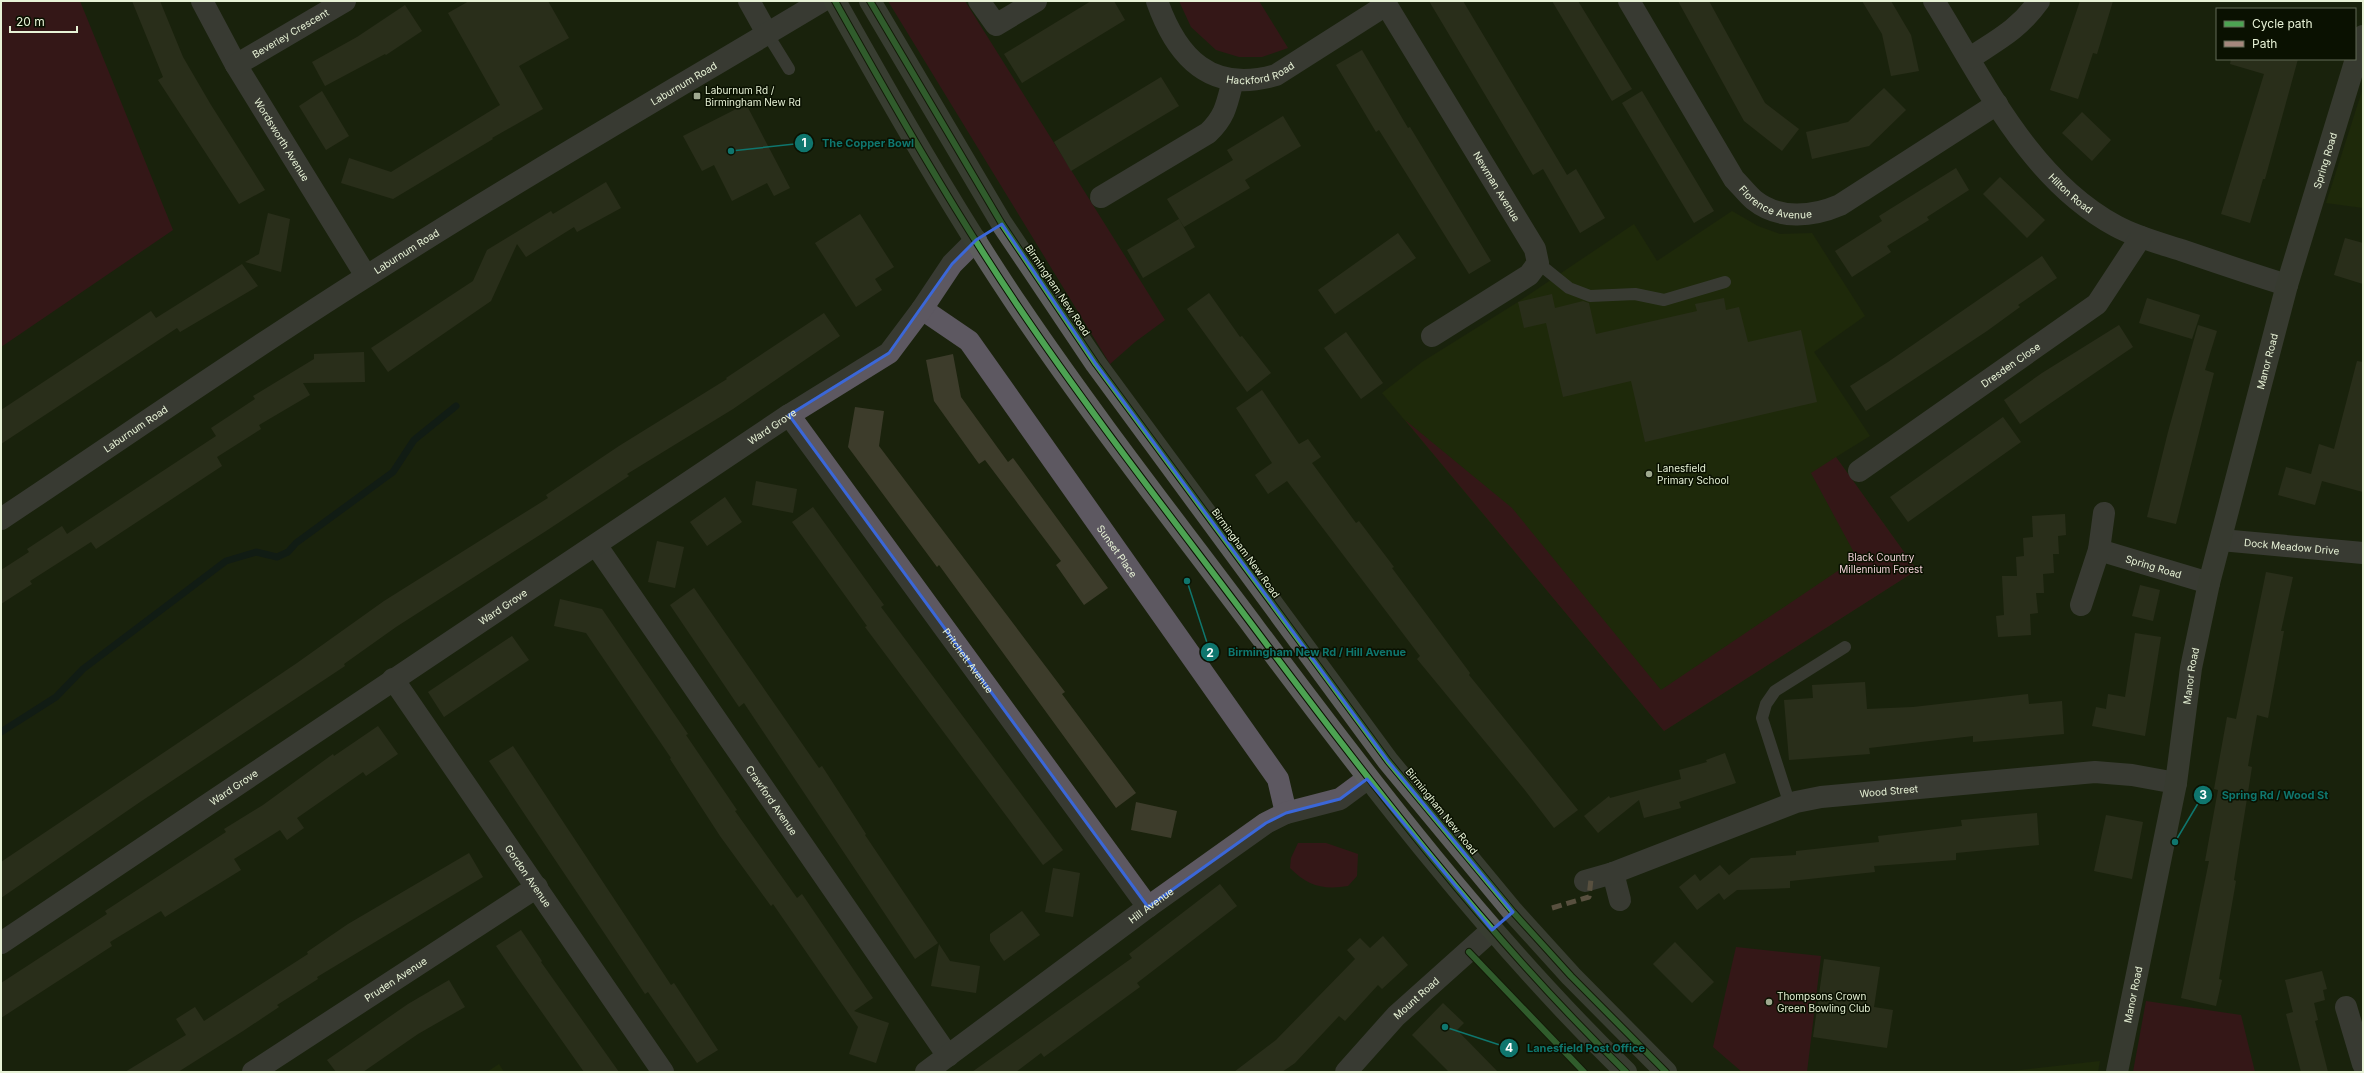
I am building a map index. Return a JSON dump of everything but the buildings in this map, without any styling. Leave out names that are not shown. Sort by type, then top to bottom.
[{"type":"highway","points":[[835,1],[976,240],[1018,306],[1103,426],[1367,778],[1492,930],[1626,1072]]},
{"type":"highway","name":"Birmingham New Road","points":[[870,1],[1002,224],[1096,364],[1388,761],[1513,912],[1571,976],[1666,1072]]},
{"type":"highway","points":[[976,240],[1002,224]]},
{"type":"highway","points":[[1492,930],[1513,912]]},
{"type":"main road","name":"Spring Road","points":[[2356,59],[2363,36]]},
{"type":"main road","name":"Spring Road","points":[[2287,285],[2356,60]]},
{"type":"main road","name":"Manor Road","points":[[2117,1072],[2176,783],[2192,668],[2209,583],[2287,285]]},
{"type":"street","name":"Wordsworth Avenue","points":[[202,1],[236,65],[366,276]]},
{"type":"street","name":"Beverley Crescent","points":[[236,65],[345,1]]},
{"type":"street","points":[[749,1],[768,35]]},
{"type":"street","name":"Laburnum Road","points":[[1,519],[366,276],[586,141],[768,35],[822,1]]},
{"type":"street","points":[[979,1],[996,25],[1036,1]]},
{"type":"street","name":"Hackford Road","points":[[1157,1],[1166,27],[1181,50],[1197,66],[1214,74],[1233,80],[1256,81],[1276,75],[1385,3]]},
{"type":"street","name":"Florence Avenue","points":[[1629,1],[1734,180],[1754,200],[1784,214],[1803,215],[1822,213],[1840,205],[1997,104]]},
{"type":"street","name":"Hilton Road","points":[[1934,1],[1997,104],[2025,145],[2073,199],[2116,226],[2141,237],[2287,285]]},
{"type":"street","points":[[1970,58],[2012,31],[2025,20],[2039,1]]},
{"type":"street","name":"Newman Avenue","points":[[1385,3],[1535,249],[1538,263]]},
{"type":"street","points":[[1101,197],[1208,133],[1221,120],[1227,106],[1233,80]]},
{"type":"street","name":"Dresden Close","points":[[1859,471],[2097,304],[2141,237]]},
{"type":"street","name":"Ward Grove","points":[[1,943],[789,414],[889,353],[922,309],[952,264],[976,240]]},
{"type":"street","points":[[1432,336],[1529,275],[1538,263]]},
{"type":"street","name":"Sunset Place","points":[[922,309],[969,341],[1278,779],[1286,813]]},
{"type":"street","name":"Pritchett Avenue","points":[[789,414],[1148,907]]},
{"type":"street","points":[[2081,605],[2099,550],[2104,513]]},
{"type":"street","name":"Dock Meadow Drive","points":[[2221,540],[2363,553]]},
{"type":"street","name":"Crawford Avenue","points":[[596,545],[948,1056]]},
{"type":"street","name":"Spring Road","points":[[2099,550],[2209,583]]},
{"type":"street","name":"Gordon Avenue","points":[[393,679],[537,886],[663,1072]]},
{"type":"street","name":"Wood Street","points":[[1585,881],[1613,873],[1790,805],[1842,794],[2095,772],[2132,775],[2176,783]]},
{"type":"street","name":"Hill Avenue","points":[[926,1072],[1148,907],[1266,823],[1286,813],[1340,799],[1367,778]]},
{"type":"street","points":[[1613,873],[1620,900]]},
{"type":"street","name":"Pruden Avenue","points":[[253,1072],[537,886]]},
{"type":"street","name":"Mount Road","points":[[1346,1072],[1396,1016],[1492,930]]},
{"type":"street","points":[[2346,1007],[2362,1058]]},
{"type":"lane","points":[[768,35],[789,69]]},
{"type":"lane","points":[[1538,263],[1569,288],[1590,296],[1635,294],[1664,300],[1725,282]]},
{"type":"lane","points":[[1790,805],[1762,718],[1766,704],[1775,690],[1845,647]]},
{"type":"highlighted area","points":[[1002,224],[1096,364],[1388,761],[1513,912],[1492,930],[1367,779],[1340,799],[1286,813],[1266,823],[1148,907],[789,415],[889,353],[952,264],[976,240]]},
{"type":"shaded area","points":[[2363,88],[2363,208],[2326,203]]},
{"type":"shaded area","name":"Lanesfield Primary School","points":[[1732,211],[1758,226],[1780,234],[1812,233],[1865,316],[1814,352],[1870,436],[1836,457],[1917,570],[1664,731],[1382,393],[1422,362],[1518,302],[1634,224],[1657,261]]},
{"type":"shaded area","points":[[2100,1061],[2098,1072],[2003,1072]]},
{"type":"shaded area","points":[[499,1064],[504,1072],[487,1072]]},
{"type":"green space","points":[[1,1],[80,1],[173,230],[1,347]]},
{"type":"green space","points":[[888,1],[965,1],[1165,320],[1135,342],[1110,364]]},
{"type":"green space","points":[[1179,1],[1259,1],[1288,48],[1262,57],[1239,57],[1216,50],[1191,27]]},
{"type":"green space","name":"Black Country Millennium Forest","points":[[1405,420],[1512,508],[1661,690],[1857,558],[1811,473],[1836,457],[1917,570],[1664,731]]},
{"type":"green space","points":[[1298,843],[1326,843],[1358,854],[1357,876],[1348,886],[1323,887],[1310,883],[1290,868],[1291,858]]},
{"type":"green space","name":"Thompsons Crown Green Bowling Club","points":[[1736,947],[1821,956],[1807,1072],[1742,1072],[1713,1047]]},
{"type":"green space","points":[[2146,1001],[2241,1015],[2255,1072],[2133,1072]]},
{"type":"waterway","points":[[1,732],[56,697],[83,669],[226,561],[256,552],[277,557],[288,552],[296,543],[393,472],[414,440],[456,406]]},
{"type":"marked path","points":[[1552,908],[1589,897],[1591,879]]},
{"type":"cycle path","points":[[835,1],[946,194],[1018,306],[1105,429],[1343,745],[1432,858],[1526,968],[1575,1021],[1626,1072]]},
{"type":"cycle path","points":[[870,1],[1002,224],[1096,364],[1388,761],[1513,912],[1571,976],[1666,1072]]},
{"type":"cycle path","points":[[1469,952],[1584,1072]]},
{"type":"place","name":"Laburnum Rd / Birmingham New Rd","points":[[697,96]]},
{"type":"place","name":"The Copper Bowl","points":[[731,151]]},
{"type":"place","name":"Lanesfield Primary School","points":[[1649,474]]},
{"type":"place","name":"Birmingham New Rd / Hill Avenue","points":[[1187,581]]},
{"type":"place","name":"Spring Rd / Wood St","points":[[2175,842]]},
{"type":"place","name":"Thompsons Crown Green Bowling Club","points":[[1769,1002]]},
{"type":"place","name":"Lanesfield Post Office","points":[[1445,1027]]}]
